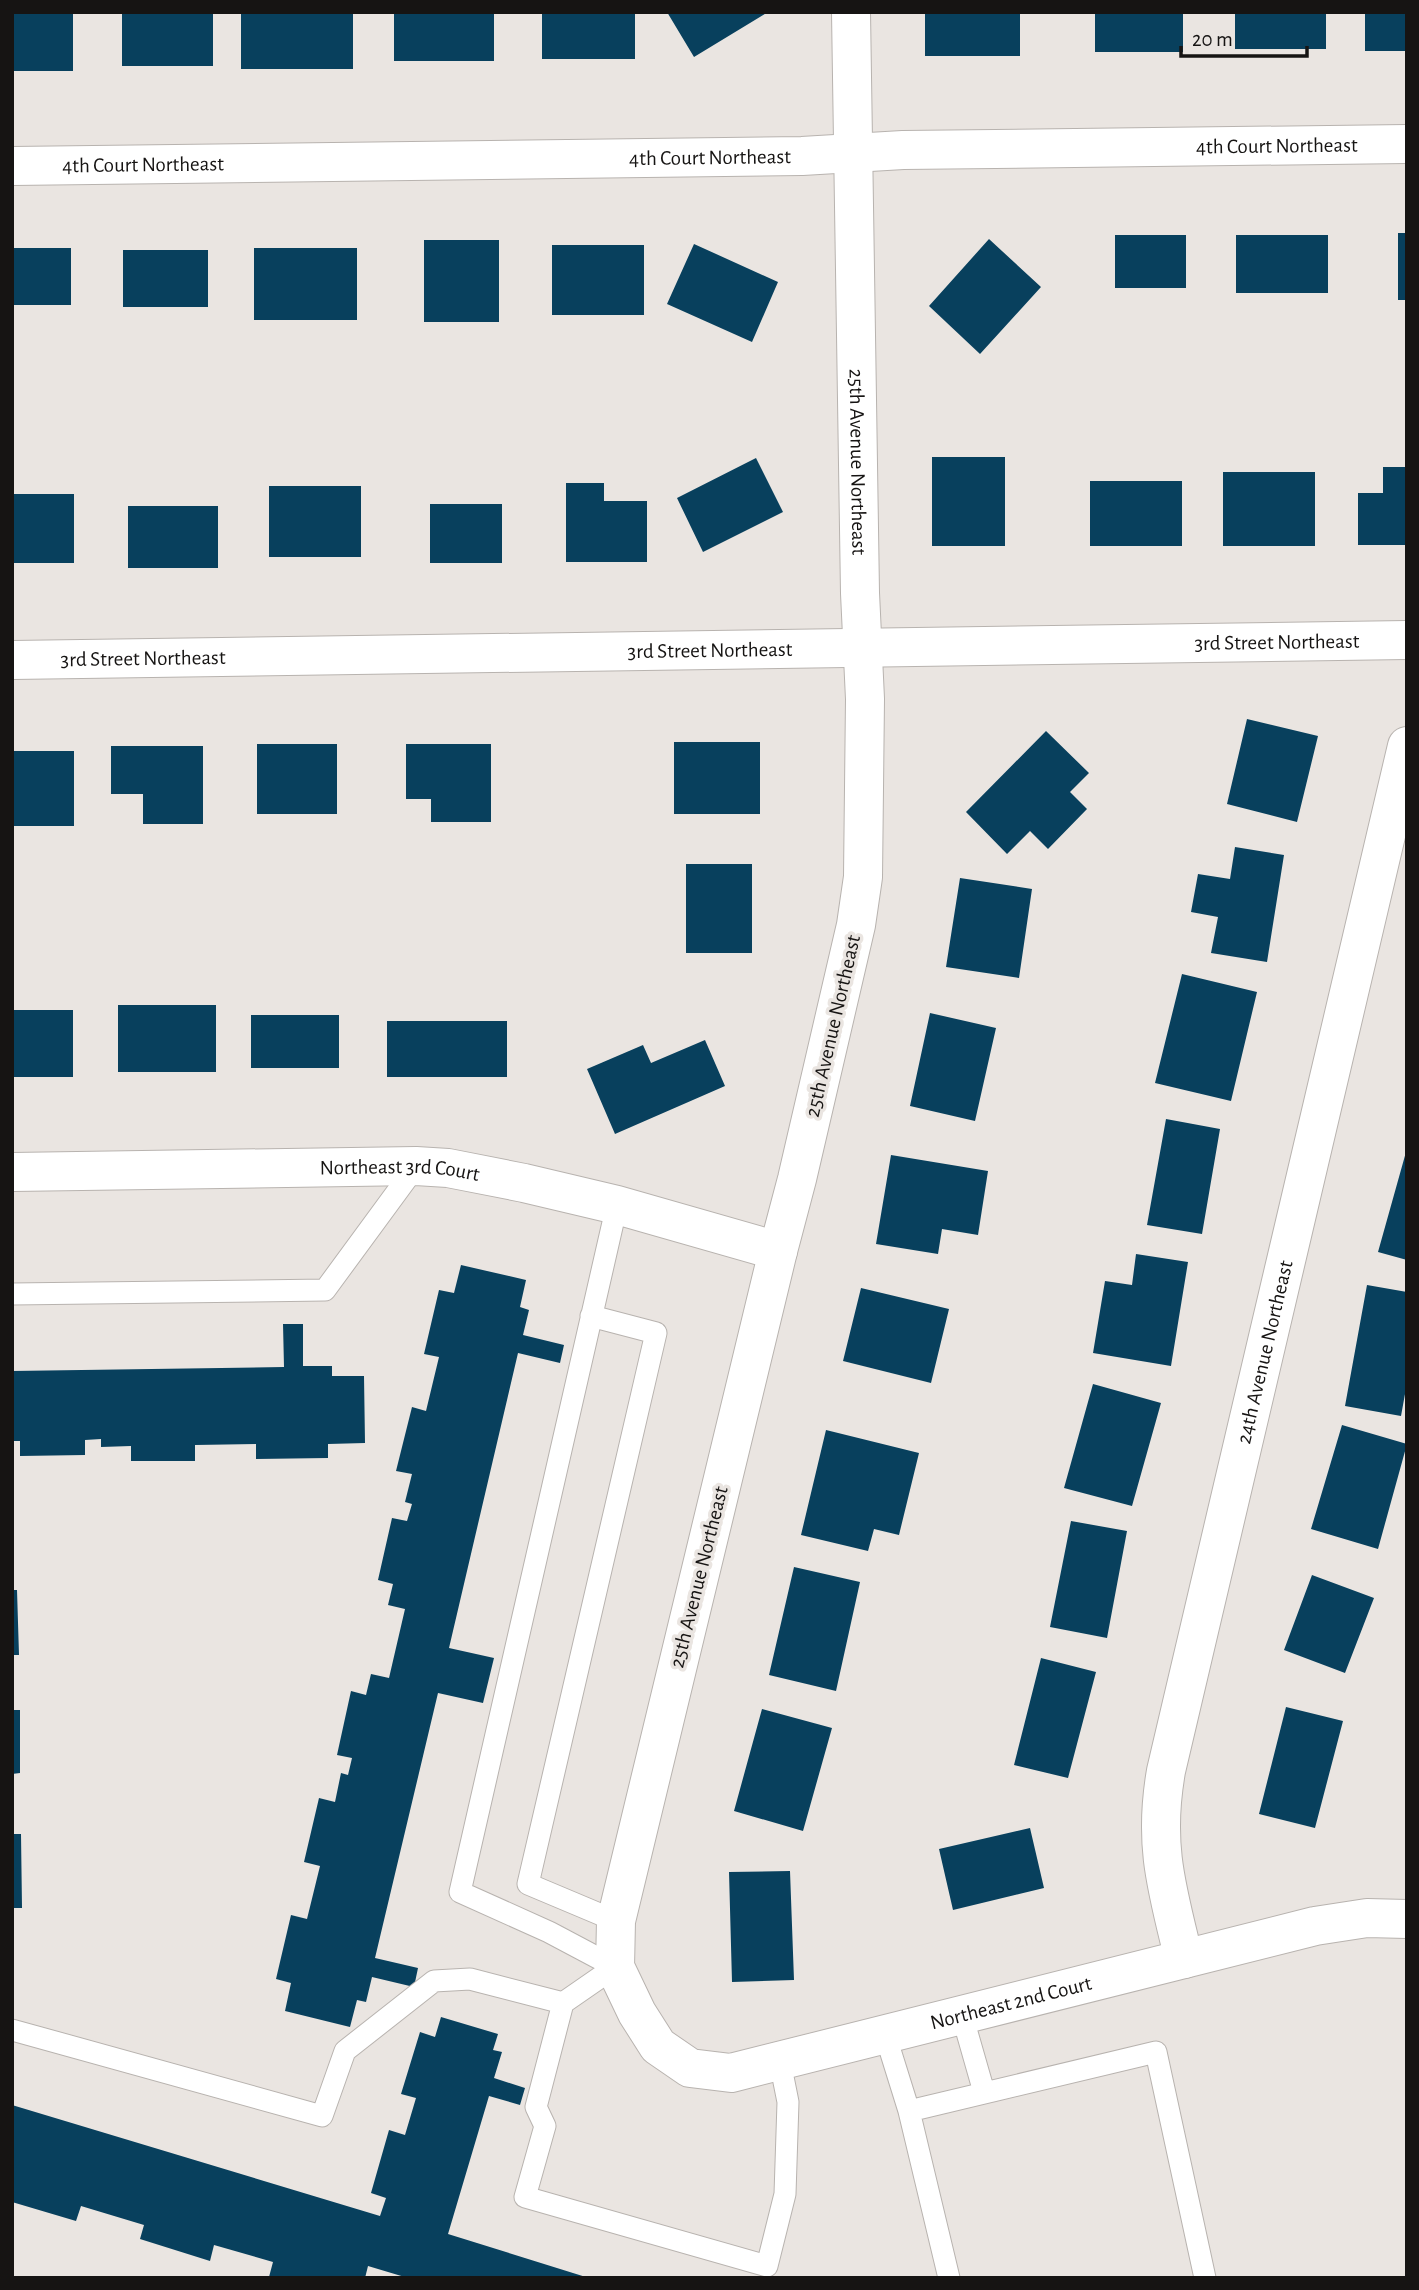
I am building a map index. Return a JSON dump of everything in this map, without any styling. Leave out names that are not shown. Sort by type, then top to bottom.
[{"type":"street","name":"25th Avenue Northeast","points":[[637,2013],[615,1967],[616,1921],[797,1179],[856,925],[863,877],[865,818],[851,12]]},
{"type":"street","name":"4th Court Northeast","points":[[12,166],[802,156],[903,150],[1407,144]]},
{"type":"street","name":"3rd Street Northeast","points":[[12,660],[1407,640]]},
{"type":"street","name":"24th Avenue Northeast","points":[[1184,1959],[1167,1894],[1161,1855],[1160,1807],[1166,1771],[1407,746]]},
{"type":"street","name":"Northeast 3rd Court","points":[[12,1172],[416,1166],[448,1168],[617,1205],[778,1251]]},
{"type":"street","name":"Northeast 2nd Court","points":[[637,2013],[658,2046],[690,2068],[731,2073],[1315,1926],[1367,1918],[1407,1919]]},
{"type":"lane","points":[[12,1294],[326,1290],[416,1166]]},
{"type":"lane","points":[[617,1205],[460,1892],[549,1932],[615,1967],[564,2003],[536,2107],[545,2126],[525,2197],[767,2266],[785,2194],[788,2102],[780,2062]]},
{"type":"lane","points":[[591,1316],[656,1333],[528,1884],[616,1921]]},
{"type":"lane","points":[[12,2030],[322,2116],[345,2051],[434,1981],[470,1979],[564,2003]]},
{"type":"lane","points":[[962,2015],[984,2092]]},
{"type":"lane","points":[[885,2034],[909,2111],[949,2278]]},
{"type":"lane","points":[[909,2111],[1156,2052],[1205,2278]]},
{"type":"building","points":[[12,12],[73,12],[73,71],[12,71]]},
{"type":"building","points":[[241,12],[353,12],[353,69],[241,69]]},
{"type":"building","points":[[394,12],[494,12],[494,61],[394,61]]},
{"type":"building","points":[[542,12],[635,12],[635,59],[542,59]]},
{"type":"building","points":[[667,12],[768,12],[694,57]]},
{"type":"building","points":[[925,12],[1020,12],[1020,56],[925,56]]},
{"type":"building","points":[[1095,12],[1183,12],[1183,52],[1095,52]]},
{"type":"building","points":[[1235,12],[1326,12],[1326,49],[1235,49]]},
{"type":"building","points":[[1365,12],[1407,12],[1407,51],[1365,51]]},
{"type":"building","points":[[122,14],[213,14],[213,66],[122,66]]},
{"type":"building","points":[[1398,233],[1407,233],[1407,300],[1398,300]]},
{"type":"building","points":[[1115,235],[1186,235],[1186,288],[1115,288]]},
{"type":"building","points":[[1236,235],[1328,235],[1328,293],[1236,293]]},
{"type":"building","points":[[989,239],[1041,287],[980,354],[929,306]]},
{"type":"building","points":[[424,240],[499,240],[499,322],[424,322]]},
{"type":"building","points":[[694,244],[778,282],[752,342],[667,304]]},
{"type":"building","points":[[552,245],[644,245],[644,315],[552,315]]},
{"type":"building","points":[[12,248],[71,248],[71,305],[12,305]]},
{"type":"building","points":[[254,248],[357,248],[357,320],[254,320]]},
{"type":"building","points":[[123,250],[208,250],[208,307],[123,307]]},
{"type":"building","points":[[932,457],[1005,457],[1005,546],[932,546]]},
{"type":"building","points":[[756,458],[783,512],[703,552],[677,498]]},
{"type":"building","points":[[1383,467],[1407,467],[1407,545],[1358,545],[1358,493],[1383,493]]},
{"type":"building","points":[[1223,472],[1315,472],[1315,546],[1223,546]]},
{"type":"building","points":[[1090,481],[1182,481],[1182,546],[1090,546]]},
{"type":"building","points":[[566,483],[604,483],[604,501],[647,501],[647,562],[566,562]]},
{"type":"building","points":[[269,486],[361,486],[361,557],[269,557]]},
{"type":"building","points":[[12,494],[74,494],[74,563],[12,563]]},
{"type":"building","points":[[430,504],[502,504],[502,563],[430,563]]},
{"type":"building","points":[[128,506],[218,506],[218,568],[128,568]]},
{"type":"building","points":[[1247,719],[1318,736],[1297,822],[1227,804]]},
{"type":"building","points":[[1046,731],[1089,773],[1070,792],[1087,809],[1048,849],[1030,831],[1007,854],[966,812]]},
{"type":"building","points":[[674,742],[760,742],[760,814],[674,814]]},
{"type":"building","points":[[257,744],[337,744],[337,814],[257,814]]},
{"type":"building","points":[[406,744],[491,744],[491,822],[431,822],[431,799],[406,799]]},
{"type":"building","points":[[111,746],[203,746],[203,824],[143,824],[143,794],[111,794]]},
{"type":"building","points":[[12,751],[74,751],[74,826],[12,826]]},
{"type":"building","points":[[1235,847],[1284,855],[1267,962],[1211,953],[1218,917],[1191,912],[1198,874],[1230,879]]},
{"type":"building","points":[[686,864],[752,864],[752,953],[686,953]]},
{"type":"building","points":[[960,878],[1032,889],[1019,978],[946,967]]},
{"type":"building","points":[[1182,974],[1257,992],[1231,1101],[1155,1083]]},
{"type":"building","points":[[118,1005],[216,1005],[216,1072],[118,1072]]},
{"type":"building","points":[[12,1010],[73,1010],[73,1077],[12,1077]]},
{"type":"building","points":[[930,1013],[996,1028],[975,1121],[910,1106]]},
{"type":"building","points":[[251,1015],[339,1015],[339,1068],[251,1068]]},
{"type":"building","points":[[387,1021],[507,1021],[507,1077],[387,1077]]},
{"type":"building","points":[[705,1040],[725,1086],[615,1134],[587,1069],[643,1045],[651,1063]]},
{"type":"building","points":[[1166,1119],[1220,1129],[1202,1234],[1147,1225]]},
{"type":"building","points":[[1407,1153],[1407,1260],[1378,1252]]},
{"type":"building","points":[[891,1155],[988,1171],[978,1235],[942,1229],[938,1254],[876,1244]]},
{"type":"building","points":[[1136,1254],[1188,1262],[1171,1366],[1093,1353],[1105,1281],[1132,1285]]},
{"type":"building","points":[[461,1265],[526,1280],[520,1307],[529,1310],[523,1335],[564,1345],[560,1363],[518,1353],[449,1648],[494,1658],[483,1703],[438,1693],[375,1958],[418,1968],[414,1987],[372,1977],[366,2002],[357,2000],[350,2027],[285,2011],[291,1983],[276,1979],[291,1915],[307,1919],[320,1866],[304,1862],[319,1798],[335,1802],[341,1773],[348,1775],[352,1758],[337,1755],[351,1691],[366,1695],[371,1674],[389,1678],[405,1609],[388,1605],[393,1584],[378,1580],[392,1518],[407,1521],[412,1504],[405,1502],[412,1474],[396,1471],[412,1407],[426,1411],[439,1357],[424,1354],[439,1290],[454,1293]]},
{"type":"building","points":[[1367,1285],[1407,1292],[1407,1383],[1401,1416],[1345,1406]]},
{"type":"building","points":[[861,1288],[949,1309],[931,1383],[843,1361]]},
{"type":"building","points":[[283,1324],[303,1324],[303,1366],[332,1366],[332,1376],[364,1376],[365,1443],[328,1444],[328,1458],[256,1459],[256,1444],[195,1445],[195,1461],[131,1461],[131,1446],[101,1447],[101,1439],[85,1440],[85,1455],[20,1456],[20,1441],[12,1441],[12,1371],[284,1367]]},
{"type":"building","points":[[1093,1384],[1161,1403],[1132,1506],[1064,1488]]},
{"type":"building","points":[[1342,1425],[1407,1444],[1378,1549],[1311,1529]]},
{"type":"building","points":[[826,1430],[919,1453],[899,1535],[874,1529],[868,1551],[801,1535]]},
{"type":"building","points":[[1071,1521],[1127,1531],[1107,1638],[1050,1627]]},
{"type":"building","points":[[794,1567],[860,1582],[836,1691],[769,1675]]},
{"type":"building","points":[[1312,1575],[1374,1598],[1345,1673],[1284,1650]]},
{"type":"building","points":[[12,1590],[17,1590],[19,1655],[12,1655]]},
{"type":"building","points":[[1041,1658],[1096,1672],[1068,1778],[1014,1765]]},
{"type":"building","points":[[1286,1707],[1343,1721],[1315,1828],[1259,1814]]},
{"type":"building","points":[[762,1709],[832,1728],[803,1831],[734,1811]]},
{"type":"building","points":[[12,1710],[20,1710],[20,1773],[12,1774]]},
{"type":"building","points":[[1030,1828],[1044,1888],[953,1910],[939,1849]]},
{"type":"building","points":[[12,1834],[21,1834],[22,1908],[12,1908]]},
{"type":"building","points":[[790,1871],[794,1980],[732,1982],[729,1872]]},
{"type":"building","points":[[441,2017],[498,2034],[493,2050],[502,2052],[494,2078],[525,2088],[520,2105],[489,2096],[448,2234],[589,2278],[408,2278],[368,2266],[365,2278],[272,2278],[269,2277],[273,2262],[214,2245],[210,2261],[140,2239],[144,2225],[81,2206],[76,2221],[12,2202],[12,2105],[380,2216],[386,2198],[371,2193],[389,2130],[405,2135],[416,2098],[401,2094],[420,2032],[435,2037]]}]
